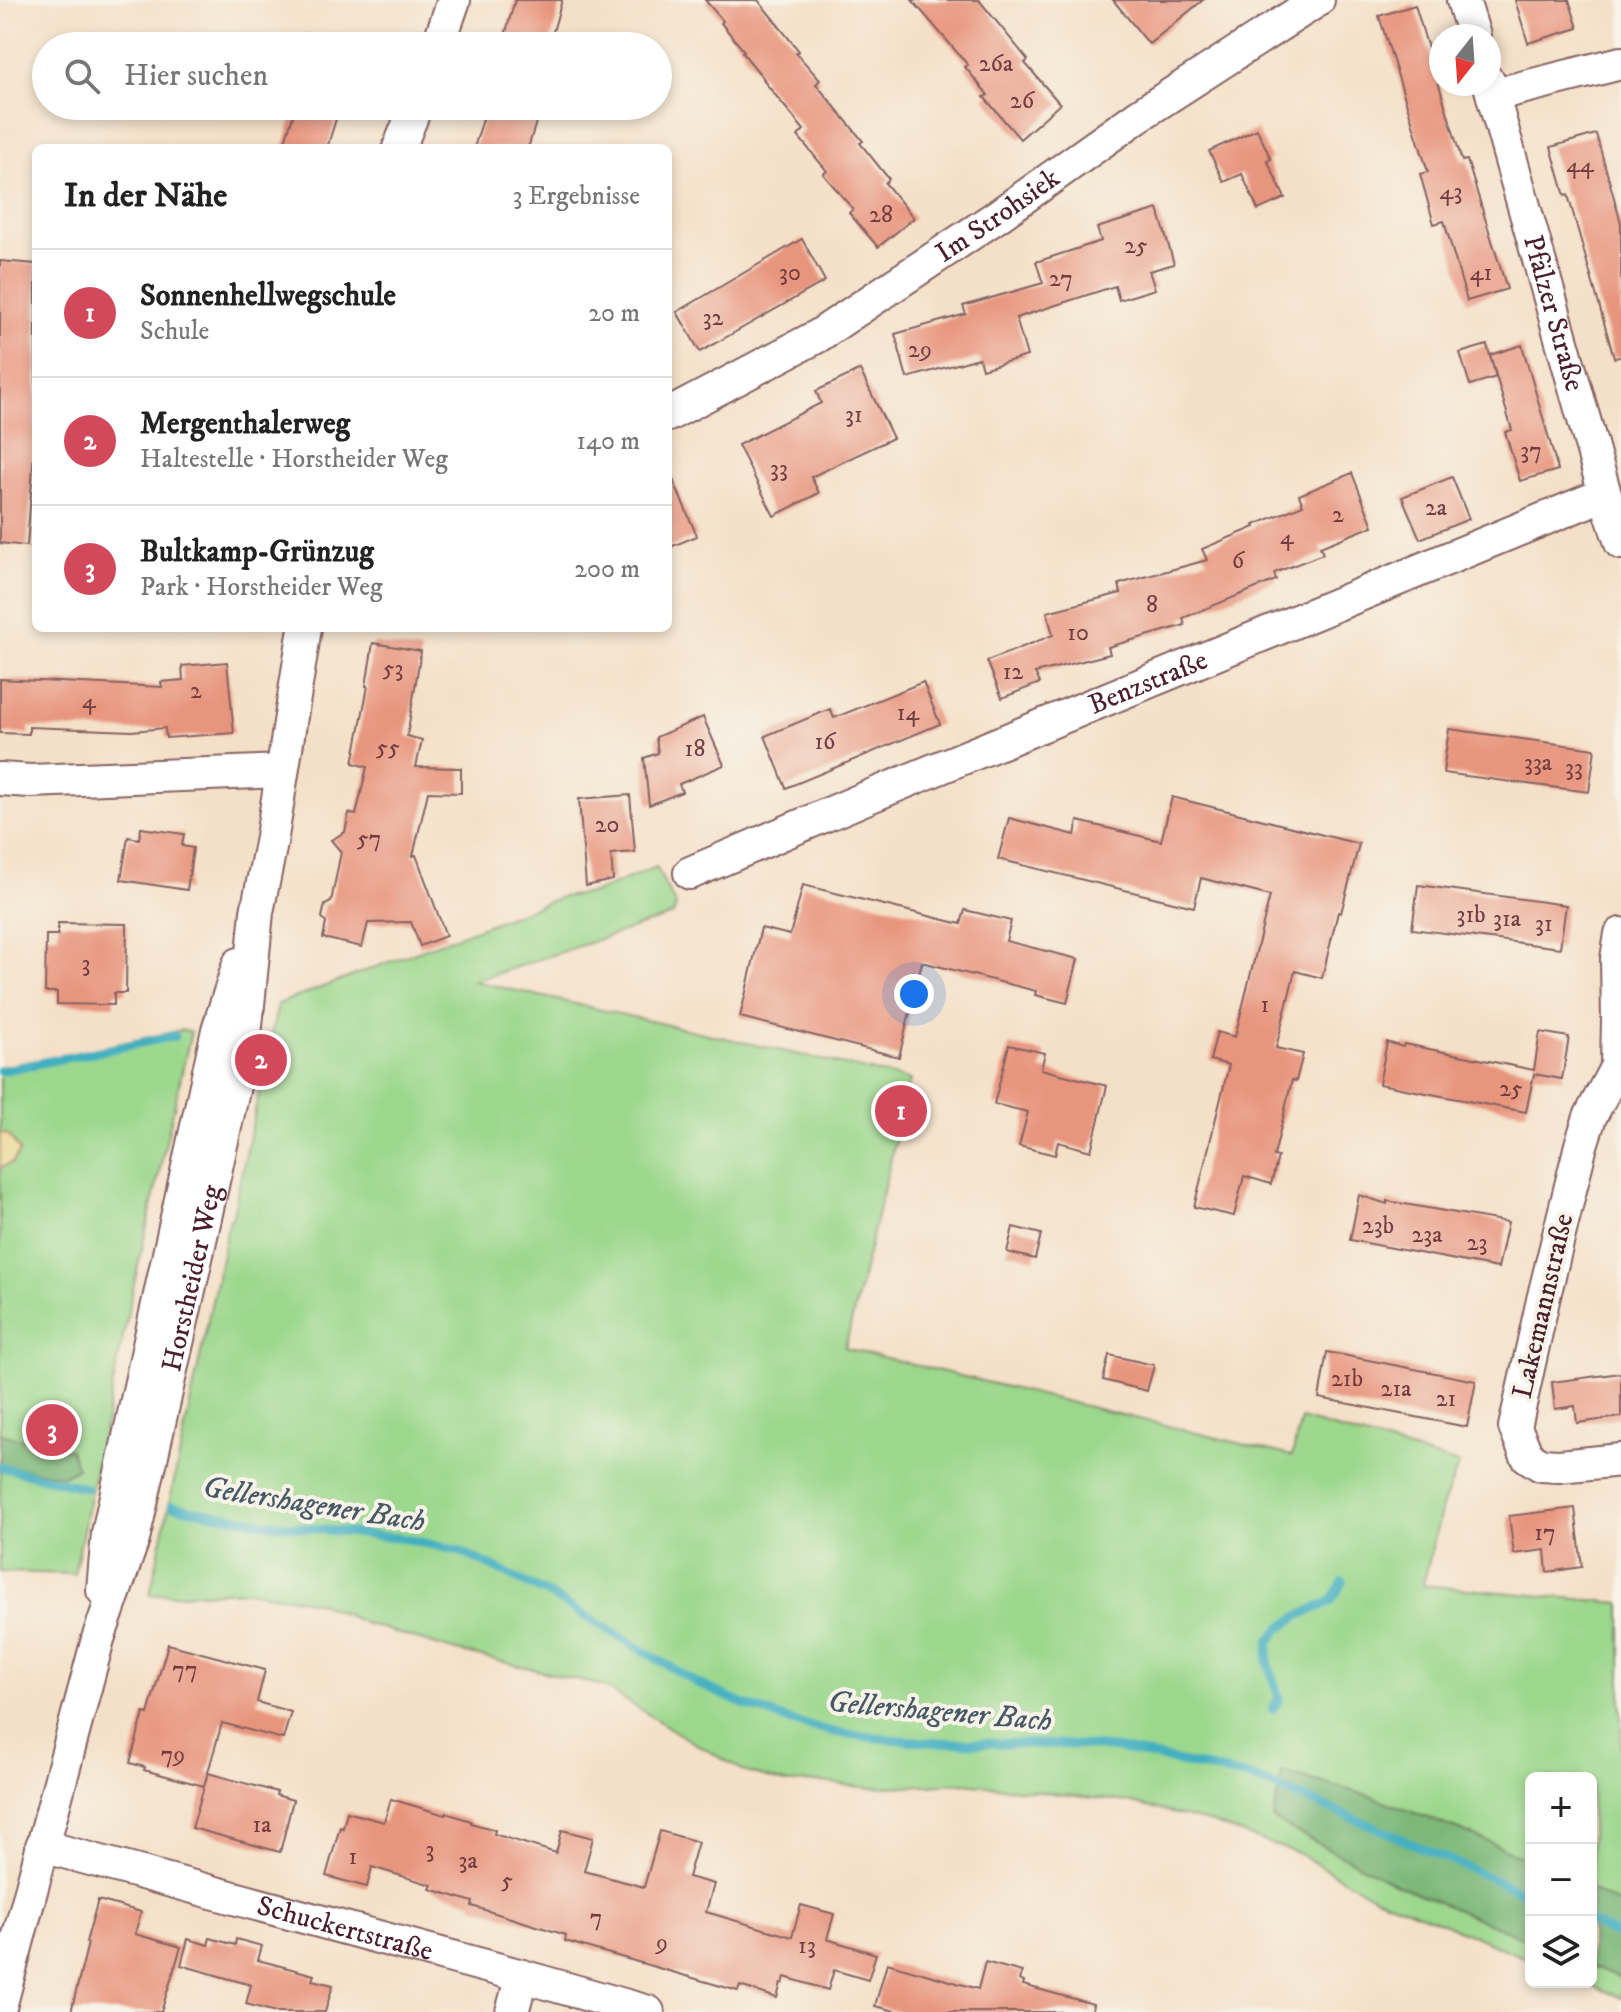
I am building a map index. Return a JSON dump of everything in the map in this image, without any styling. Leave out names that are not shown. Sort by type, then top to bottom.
[{"type":"street","points":[[443,32],[454,0]]},
{"type":"street","name":"Im Strohsiek","points":[[672,413],[818,336],[999,215],[1138,116],[1318,0]]},
{"type":"street","points":[[1463,0],[1470,24]]},
{"type":"street","points":[[1501,86],[1621,63]]},
{"type":"street","name":"Pfälzer Straße","points":[[1493,96],[1621,543]]},
{"type":"street","points":[[401,144],[410,120]]},
{"type":"street","name":"Benzstraße","points":[[690,873],[1605,494]]},
{"type":"street","name":"Horstheider Weg","points":[[0,2007],[98,1639],[108,1533],[218,1030],[257,912],[304,632]]},
{"type":"street","points":[[0,779],[30,781],[282,771]]},
{"type":"street","points":[[1619,1067],[1617,959],[1621,934]]},
{"type":"street","name":"Lakemannstraße","points":[[1619,1067],[1590,1117],[1581,1145],[1515,1427],[1527,1456],[1541,1465],[1621,1460]]},
{"type":"street","name":"Schuckertstraße","points":[[42,1846],[648,2012]]},
{"type":"street","points":[[512,2012],[522,1976]]},
{"type":"green space","points":[[656,867],[676,906],[673,915],[474,981],[910,1080],[845,1348],[1292,1456],[1301,1419],[1459,1464],[1442,1507],[1423,1585],[1621,1603],[1621,1998],[1597,1988],[1597,1772],[1525,1772],[1525,1957],[1375,1897],[1297,1853],[1212,1823],[1128,1802],[965,1783],[869,1788],[821,1782],[785,1783],[746,1772],[603,1686],[453,1650],[364,1623],[317,1602],[248,1591],[150,1595],[278,1004],[561,897],[593,893]]},
{"type":"green space","points":[[181,1030],[191,1032],[133,1288],[74,1574],[0,1572],[0,1067]]},
{"type":"green space","points":[[0,1434],[70,1450],[77,1468],[64,1476],[0,1465]]},
{"type":"green space","points":[[1282,1772],[1371,1796],[1490,1842],[1525,1859],[1525,1938],[1398,1885],[1273,1820]]},
{"type":"green space","points":[[1597,1893],[1621,1905],[1621,1978],[1597,1968]]},
{"type":"sand","points":[[0,1132],[9,1135],[20,1151],[12,1163],[0,1168]]},
{"type":"building","points":[[515,0],[562,0],[553,32],[506,32]]},
{"type":"building","points":[[705,0],[758,0],[799,51],[796,53],[820,80],[816,84],[863,141],[860,143],[889,179],[885,183],[914,218],[878,247],[849,213],[853,209],[823,174],[827,171],[798,136],[804,130]]},
{"type":"building","points":[[912,0],[979,0],[1028,60],[1025,63],[1060,104],[1020,139],[984,97],[988,95],[965,67],[968,65]]},
{"type":"building","points":[[1113,0],[1203,0],[1149,44]]},
{"type":"building","points":[[1515,0],[1569,0],[1578,28],[1528,43]]},
{"type":"building","points":[[1415,5],[1429,51],[1429,96],[1442,96],[1462,161],[1467,160],[1507,289],[1467,301],[1444,221],[1434,224],[1420,174],[1428,172],[1379,16]]},
{"type":"building","points":[[292,120],[336,120],[328,144],[284,144]]},
{"type":"building","points":[[483,120],[537,120],[529,144],[475,144]]},
{"type":"building","points":[[1257,129],[1285,198],[1258,210],[1242,174],[1224,182],[1209,151]]},
{"type":"building","points":[[1596,134],[1621,223],[1621,357],[1614,358],[1568,195],[1565,196],[1551,147]]},
{"type":"building","points":[[1158,209],[1174,264],[1149,271],[1155,289],[1119,300],[1115,286],[1016,318],[1027,356],[982,369],[979,358],[907,378],[895,334],[966,314],[963,306],[1043,283],[1036,262],[1101,241],[1097,228]]},
{"type":"building","points":[[802,239],[825,281],[700,352],[677,312]]},
{"type":"building","points":[[0,261],[32,264],[32,479],[27,546],[0,543]]},
{"type":"building","points":[[1487,345],[1496,377],[1470,385],[1460,353]]},
{"type":"building","points":[[1522,345],[1558,470],[1520,481],[1505,432],[1512,430],[1490,355]]},
{"type":"building","points":[[860,370],[893,438],[811,477],[819,493],[774,516],[738,445],[821,403],[816,391]]},
{"type":"building","points":[[1352,473],[1373,526],[1320,547],[1323,554],[1274,573],[1276,580],[1183,618],[1185,625],[1108,647],[1110,654],[1035,673],[1040,683],[1002,698],[987,661],[1053,635],[1047,612],[1121,593],[1119,584],[1207,560],[1202,549],[1303,505],[1299,495]]},
{"type":"building","points":[[672,477],[697,536],[672,546]]},
{"type":"building","points":[[1452,477],[1469,519],[1420,539],[1402,497]]},
{"type":"building","points":[[373,643],[421,651],[407,736],[422,740],[416,767],[461,768],[461,793],[428,792],[413,856],[416,855],[446,936],[420,946],[411,922],[368,923],[362,947],[323,938],[326,923],[322,917],[325,905],[331,902],[341,852],[331,840],[345,832],[349,813],[356,815],[367,767],[353,763]]},
{"type":"building","points":[[227,662],[234,733],[166,738],[165,728],[132,731],[29,727],[29,734],[0,733],[0,679],[162,687],[161,682],[183,680],[182,666]]},
{"type":"building","points":[[923,682],[940,724],[786,788],[765,736],[830,709],[834,718]]},
{"type":"building","points":[[703,717],[724,765],[679,784],[682,792],[649,805],[644,758],[658,753],[656,737]]},
{"type":"building","points":[[1449,729],[1595,749],[1589,792],[1443,773]]},
{"type":"building","points":[[630,795],[635,852],[611,854],[613,880],[586,886],[579,799]]},
{"type":"building","points":[[1172,797],[1359,844],[1322,978],[1295,971],[1276,1048],[1303,1054],[1296,1081],[1292,1080],[1274,1156],[1278,1157],[1271,1184],[1244,1176],[1234,1216],[1194,1207],[1229,1065],[1210,1060],[1217,1032],[1235,1037],[1270,896],[1201,878],[1194,907],[998,859],[1009,818],[1075,835],[1078,821],[1161,841]]},
{"type":"building","points":[[141,828],[184,834],[182,846],[193,848],[187,890],[121,880],[128,837],[139,839]]},
{"type":"building","points":[[803,885],[961,924],[965,910],[1011,921],[1006,941],[1078,959],[1067,1003],[1035,995],[1036,991],[922,962],[899,1057],[740,1017],[761,928],[790,935]]},
{"type":"building","points":[[1418,885],[1566,905],[1560,948],[1412,929]]},
{"type":"building","points":[[58,923],[127,924],[126,993],[114,993],[114,1005],[57,1004],[57,992],[45,992],[46,935],[58,935]]},
{"type":"building","points":[[1540,1032],[1569,1037],[1562,1079],[1534,1074],[1526,1112],[1379,1084],[1387,1042],[1534,1070]]},
{"type":"building","points":[[1009,1045],[1045,1053],[1041,1069],[1107,1086],[1091,1151],[1058,1142],[1055,1155],[1019,1146],[1028,1112],[994,1104]]},
{"type":"building","points":[[1359,1195],[1387,1204],[1387,1201],[1508,1222],[1498,1268],[1350,1240]]},
{"type":"building","points":[[1013,1227],[1041,1234],[1035,1259],[1007,1252]]},
{"type":"building","points":[[1327,1352],[1476,1381],[1467,1427],[1319,1398]]},
{"type":"building","points":[[1109,1355],[1154,1365],[1147,1391],[1103,1380]]},
{"type":"building","points":[[1621,1373],[1621,1417],[1577,1423],[1575,1406],[1555,1409],[1552,1382]]},
{"type":"building","points":[[1575,1508],[1582,1567],[1547,1572],[1545,1550],[1514,1554],[1509,1516]]},
{"type":"building","points":[[168,1644],[265,1670],[257,1702],[291,1712],[283,1739],[222,1723],[204,1786],[144,1770],[145,1767],[130,1763]]},
{"type":"building","points":[[208,1773],[277,1792],[276,1795],[293,1800],[280,1852],[192,1828]]},
{"type":"building","points":[[391,1799],[471,1821],[495,1830],[494,1834],[556,1853],[562,1830],[593,1838],[584,1871],[644,1887],[660,1831],[698,1842],[688,1877],[714,1884],[706,1912],[792,1937],[801,1905],[834,1914],[827,1939],[876,1954],[868,1980],[834,1970],[828,1990],[785,1977],[777,1998],[740,1986],[738,1991],[565,1941],[566,1935],[472,1906],[473,1902],[430,1889],[432,1885],[372,1867],[367,1887],[326,1876],[347,1812],[384,1822]]},
{"type":"building","points":[[98,1900],[141,1912],[135,1934],[181,1947],[161,2012],[71,2012]]},
{"type":"building","points":[[210,1938],[235,1945],[236,1939],[262,1946],[258,1960],[314,1975],[312,1980],[333,1985],[325,2012],[276,2012],[246,2004],[251,1985],[181,1965],[188,1939],[208,1945]]},
{"type":"building","points":[[985,1962],[1022,1972],[1019,1980],[1024,1982],[1023,1985],[1093,2004],[1092,2012],[899,2012],[875,2006],[887,1963],[978,1989]]},
{"type":"waterway","points":[[0,1071],[175,1036]]},
{"type":"waterway","name":"Gellershagener Bach","points":[[0,1467],[86,1488]]},
{"type":"waterway","name":"Gellershagener Bach","points":[[172,1506],[263,1523],[407,1539],[459,1551],[552,1596],[699,1684],[790,1721],[877,1738],[1120,1749],[1253,1778],[1368,1824],[1525,1893]]},
{"type":"waterway","points":[[1273,1709],[1279,1698],[1268,1662],[1269,1642],[1281,1627],[1330,1602],[1343,1582]]},
{"type":"waterway","name":"Gellershagener Bach","points":[[1597,1926],[1621,1936]]},
{"type":"place","name":"Mergenthalerweg","points":[[261,1060]]},
{"type":"place","name":"Sonnenhellwegschule","points":[[901,1111]]},
{"type":"place","name":"Bultkamp-Grünzug","points":[[52,1430]]}]
